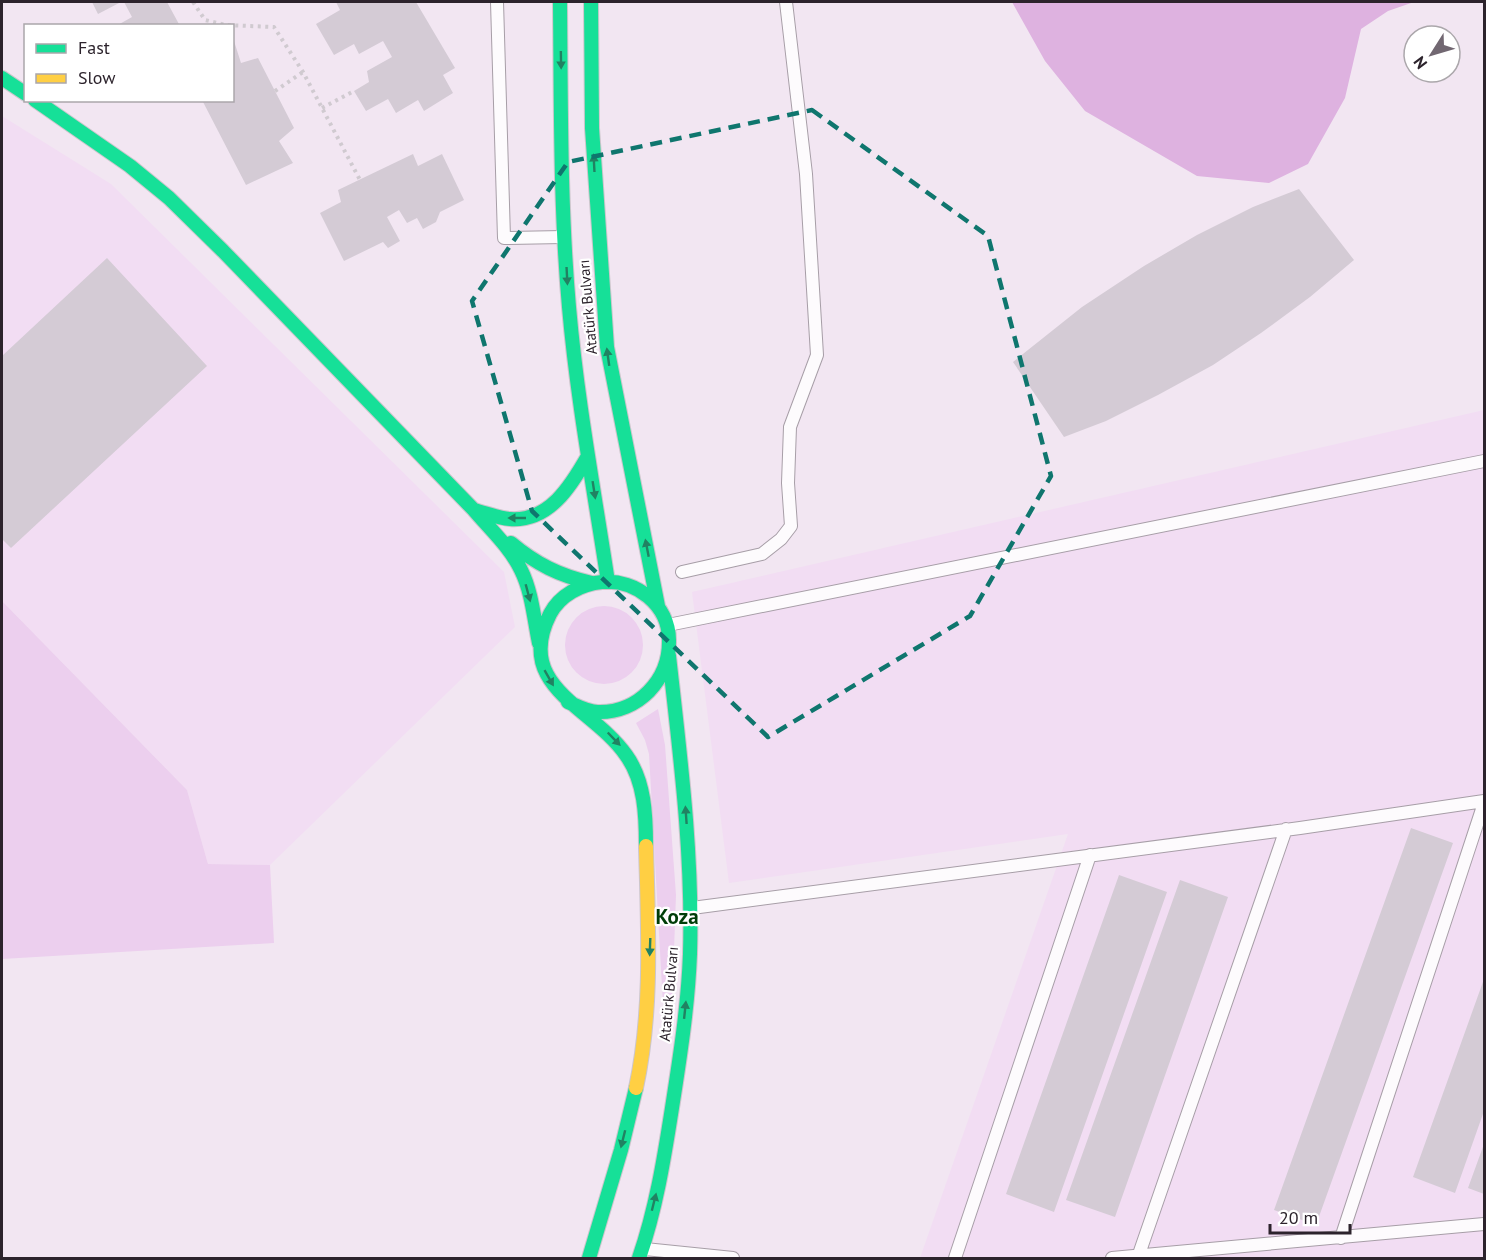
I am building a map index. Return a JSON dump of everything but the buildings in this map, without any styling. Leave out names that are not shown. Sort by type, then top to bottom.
[{"type":"main road","name":"Atatürk Bulvarı","points":[[560,2],[564,237],[573,348],[608,582]]},
{"type":"main road","name":"Atatürk Bulvarı","points":[[591,2],[592,128],[607,347],[658,606],[667,625],[683,782],[691,908],[690,956],[681,1054],[661,1170],[638,1251]]},
{"type":"main road","points":[[2,78],[24,93]]},
{"type":"main road","points":[[38,102],[130,166],[168,198],[223,251],[474,510],[505,545],[520,567],[528,591],[540,648]]},
{"type":"main road","points":[[474,510],[510,519],[533,516],[567,492],[588,456]]},
{"type":"main road","points":[[474,510],[527,558],[568,578],[592,583]]},
{"type":"main road","name":"Atatürk Bulvarı","points":[[588,1258],[601,1235],[638,1083],[650,938],[645,822],[636,771],[617,741],[568,702],[556,689],[544,670],[540,648],[543,627],[550,611],[562,597],[576,588],[592,583],[621,583],[645,593],[658,606]]},
{"type":"main road","name":"Atatürk Bulvarı","points":[[568,702],[597,712],[615,711],[634,704],[650,692],[662,676],[669,656]]},
{"type":"lane","points":[[497,2],[504,238],[564,237]]},
{"type":"lane","points":[[682,572],[762,554],[781,539],[791,526],[788,483],[790,427],[817,355],[806,174],[786,2]]},
{"type":"lane","points":[[667,625],[1485,461]]},
{"type":"lane","points":[[691,908],[1485,802],[1341,1238]]},
{"type":"lane","points":[[1138,1257],[1286,829]]},
{"type":"lane","points":[[955,1258],[1090,855]]},
{"type":"lane","points":[[1112,1258],[1485,1224]]},
{"type":"lane","points":[[638,1251],[733,1258]]},
{"type":"path","points":[[193,2],[205,20],[222,24]]},
{"type":"path","points":[[234,25],[274,27],[303,72],[360,180]]},
{"type":"path","points":[[275,91],[303,72]]},
{"type":"path","points":[[322,108],[354,91]]},
{"type":"highlighted area","points":[[812,110],[988,236],[1051,476],[970,616],[768,737],[532,511],[472,301],[568,162]]},
{"type":"shaded area","points":[[1012,2],[1414,2],[1388,11],[1361,29],[1345,98],[1308,164],[1269,183],[1197,176],[1085,111],[1045,61]]},
{"type":"shaded area","points":[[2,116],[111,184],[504,572],[515,627],[270,865],[208,864],[187,790],[2,601]]},
{"type":"shaded area","points":[[1484,410],[1484,1258],[920,1258],[1068,834],[729,883],[692,592]]},
{"type":"shaded area","points":[[2,601],[187,790],[208,864],[270,865],[274,943],[2,959]]},
{"type":"shaded area","points":[[604,606],[619,609],[632,617],[640,630],[643,645],[640,660],[632,673],[619,681],[604,684],[589,681],[576,673],[568,660],[565,645],[568,630],[576,617],[589,609]]},
{"type":"shaded area","points":[[658,709],[665,745],[676,895],[672,1006],[663,1005],[649,754],[636,723]]},
{"type":"traffic: fast","points":[[560,2],[562,193],[569,307],[581,410],[608,582]]},
{"type":"traffic: fast","points":[[591,2],[592,128],[607,347],[658,606]]},
{"type":"traffic: fast","points":[[2,78],[24,93]]},
{"type":"traffic: fast","points":[[38,102],[130,166],[169,198],[474,510],[506,546],[525,578],[539,643]]},
{"type":"traffic: fast","points":[[474,510],[510,519],[536,515],[557,500],[566,490],[588,456]]},
{"type":"traffic: fast","points":[[511,543],[549,568],[569,577],[592,583]]},
{"type":"traffic: fast","points":[[568,702],[571,704],[575,705],[590,711],[613,711],[638,700],[658,681],[668,655],[668,627],[657,605],[638,590],[615,582],[594,583],[579,588],[565,596],[554,607],[541,639],[542,660],[549,678],[562,694],[578,709],[612,738],[632,765],[641,787],[646,823],[646,846]]},
{"type":"traffic: fast","points":[[639,1258],[655,1202],[666,1146],[683,1031],[690,954],[688,842],[669,656]]},
{"type":"traffic: fast","points":[[589,1258],[621,1150],[636,1088]]},
{"type":"traffic: slow","points":[[636,1088],[647,998],[646,846]]},
{"type":"district","name":"Koza","points":[[677,917]]}]
